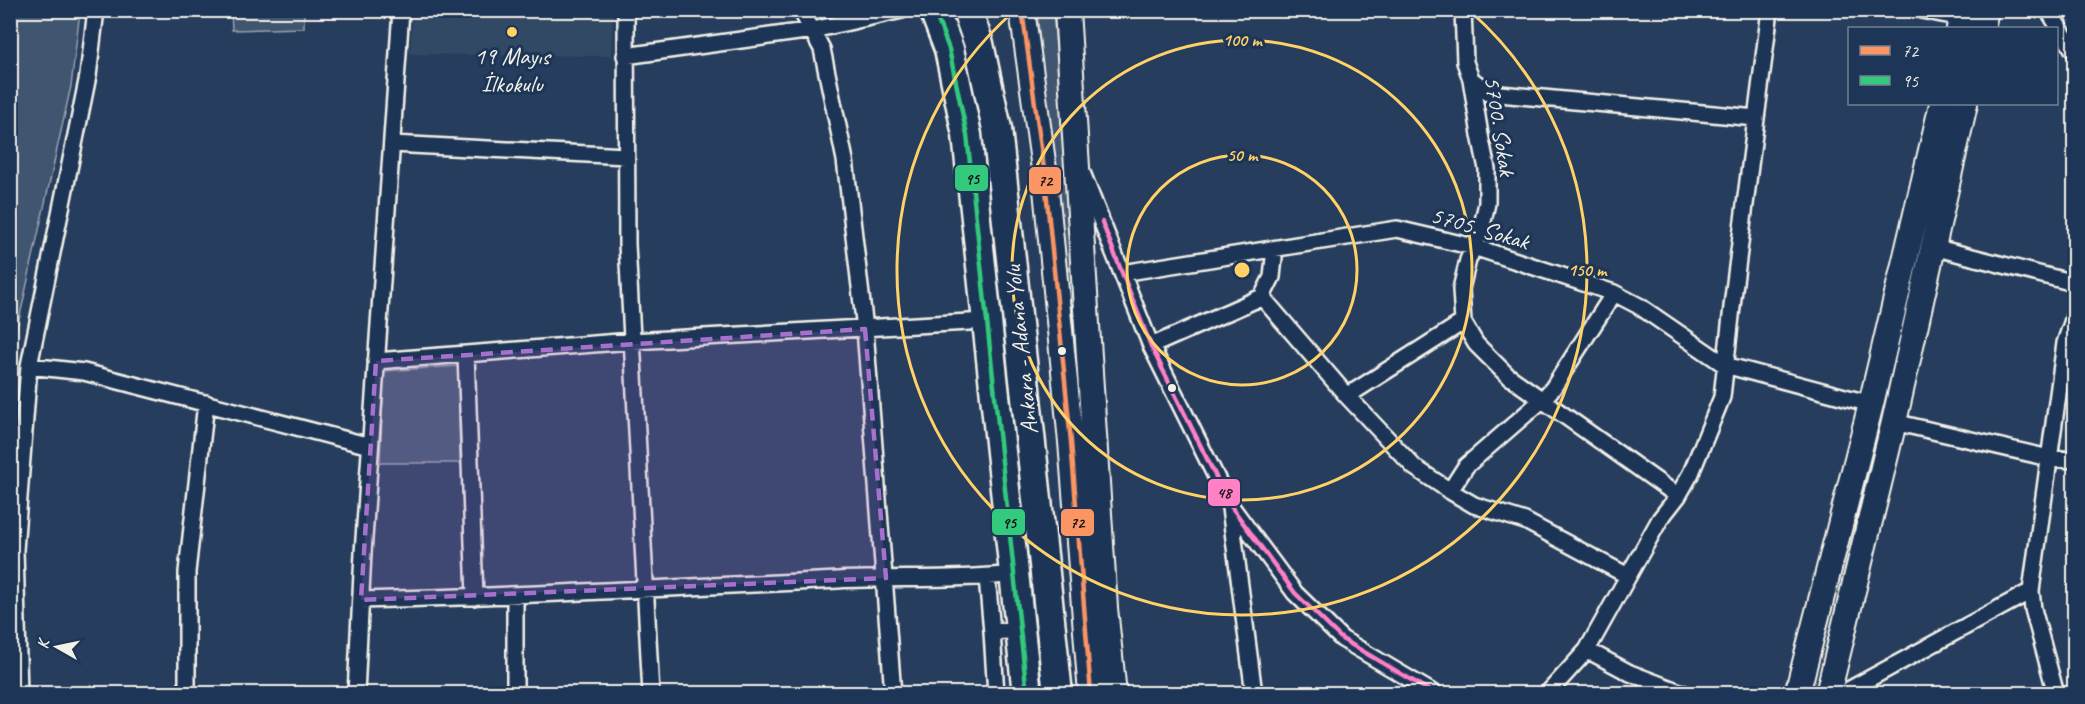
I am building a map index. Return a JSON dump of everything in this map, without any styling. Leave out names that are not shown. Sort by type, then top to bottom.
[{"type":"highway","name":"Ankara - Adana Yolu","points":[[934,10],[949,49],[967,135],[1027,693]]},
{"type":"highway","name":"Ankara - Adana Yolu","points":[[967,10],[979,44],[997,129],[1058,693]]},
{"type":"main road","points":[[1022,10],[1045,181],[1071,442],[1091,693]]},
{"type":"main road","points":[[1067,10],[1105,608],[1114,693]]},
{"type":"main road","points":[[1967,21],[1986,10]]},
{"type":"main road","points":[[1797,693],[1871,404],[1942,105]]},
{"type":"main road","points":[[1828,693],[1894,422],[1965,105]]},
{"type":"street","points":[[19,693],[13,551],[29,366],[88,76],[96,10]]},
{"type":"street","points":[[356,693],[370,446],[401,10]]},
{"type":"street","points":[[626,10],[627,244],[651,693]]},
{"type":"street","points":[[801,10],[822,49],[845,160],[865,329],[886,578],[893,693]]},
{"type":"street","points":[[625,56],[813,30],[902,10]]},
{"type":"street","name":"5700. Sokak","points":[[1463,10],[1466,62],[1487,169],[1487,202],[1481,230],[1468,260],[1461,289],[1463,322]]},
{"type":"street","points":[[1547,693],[1587,650],[1660,519],[1691,473],[1722,397],[1770,10]]},
{"type":"street","points":[[1921,10],[1967,21]]},
{"type":"street","points":[[2048,10],[2074,51]]},
{"type":"street","points":[[1471,79],[1489,93],[1756,118]]},
{"type":"street","points":[[392,144],[626,156]]},
{"type":"street","points":[[1077,159],[1151,346],[1230,506],[1295,593],[1342,639],[1435,693]]},
{"type":"street","name":"5705. Sokak","points":[[1122,273],[1397,229],[1474,247],[1614,293],[1639,306],[1725,365],[1871,404]]},
{"type":"street","points":[[1933,247],[2074,283]]},
{"type":"street","points":[[1151,346],[1262,297],[1272,277],[1274,258],[1272,249]]},
{"type":"street","points":[[1450,491],[1466,466],[1542,400],[1565,371],[1614,293]]},
{"type":"street","points":[[1262,297],[1347,396],[1414,466],[1450,491],[1484,508],[1540,528],[1628,576]]},
{"type":"street","points":[[2056,693],[2033,609],[2031,591],[2065,343],[2074,316]]},
{"type":"street","points":[[376,361],[632,341],[987,321]]},
{"type":"street","points":[[1347,396],[1463,322],[1476,344],[1499,367],[1542,400],[1678,495]]},
{"type":"street","points":[[466,354],[474,597]]},
{"type":"street","points":[[29,366],[84,372],[370,446]]},
{"type":"street","points":[[186,693],[187,572],[206,404]]},
{"type":"street","points":[[1894,422],[2049,458],[2074,460]]},
{"type":"street","points":[[1230,506],[1254,693]]},
{"type":"street","points":[[361,600],[515,596],[1015,574]]},
{"type":"street","points":[[987,577],[996,693]]},
{"type":"street","points":[[1841,693],[2031,591]]},
{"type":"street","points":[[515,596],[515,693]]},
{"type":"street","points":[[992,632],[1021,630]]},
{"type":"street","points":[[1587,650],[1630,673],[1685,693]]},
{"type":"highlighted area","points":[[865,329],[886,578],[361,600],[376,361]]},
{"type":"shaded area","points":[[11,10],[80,11],[71,86],[11,356]]},
{"type":"shaded area","points":[[231,11],[304,11],[304,28],[232,30]]},
{"type":"shaded area","name":"19 Mayıs İlkokulu","points":[[413,11],[613,11],[611,56],[410,54]]},
{"type":"shaded area","points":[[1037,11],[1053,11],[1076,307],[1065,307]]},
{"type":"shaded area","points":[[458,366],[460,463],[380,463],[384,371]]},
{"type":"transit line","name":"95","points":[[934,10],[949,49],[967,135],[1027,694]]},
{"type":"transit line","name":"72","points":[[1022,10],[1044,169],[1071,442],[1091,694]]},
{"type":"transit line","name":"48","points":[[1102,222],[1151,346],[1230,505],[1295,593],[1342,639],[1435,694]]},
{"type":"place","name":"19 Mayıs İlkokulu","points":[[512,32]]}]
